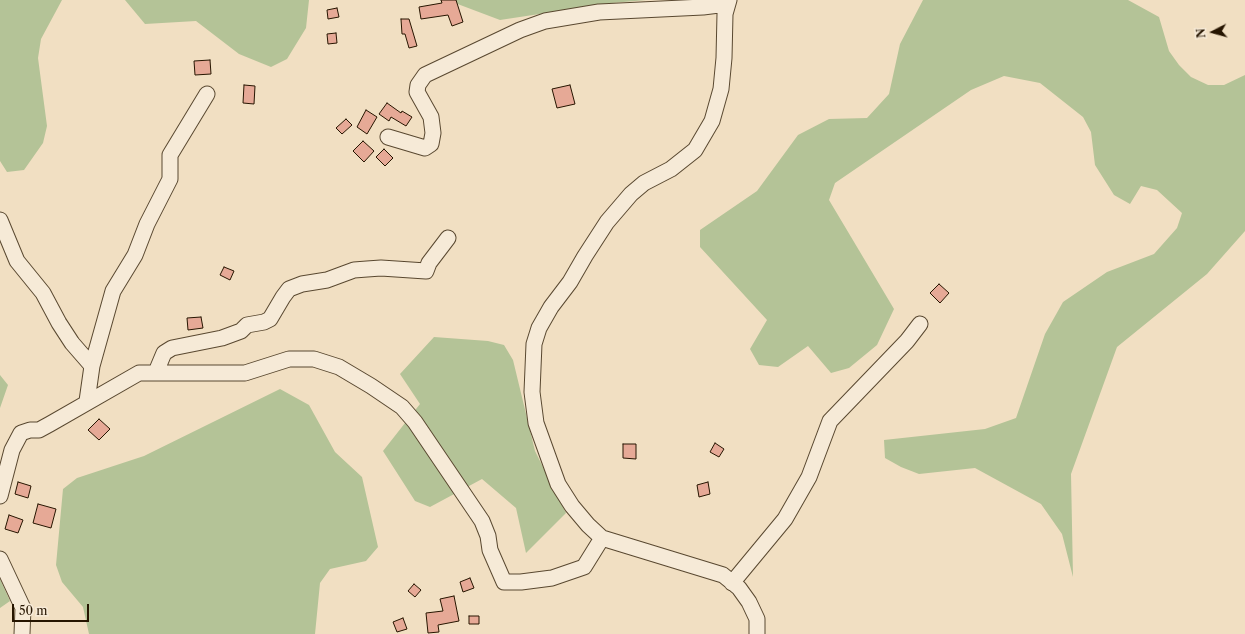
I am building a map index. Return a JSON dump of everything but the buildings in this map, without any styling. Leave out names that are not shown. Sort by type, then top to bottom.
[{"type":"street","points":[[388,137],[425,148],[431,144],[433,133],[431,117],[418,92],[418,85],[426,75],[520,30],[545,21],[599,12],[703,7],[728,2],[724,26],[724,58],[721,89],[712,121],[695,150],[671,169],[644,184],[631,194],[607,222],[584,256],[570,282],[548,312],[539,328],[534,344],[532,392],[536,423],[558,484],[572,506],[588,525],[602,538],[722,575],[739,588],[749,602],[757,619],[757,634]]},
{"type":"street","points":[[87,401],[92,366],[113,291],[134,255],[147,224],[170,179],[170,155],[207,94]]},
{"type":"street","points":[[0,220],[17,261],[43,293],[59,323],[72,343],[92,366]]},
{"type":"street","points":[[156,372],[164,353],[172,348],[222,338],[241,331],[247,325],[259,324],[270,319],[283,297],[290,289],[302,284],[327,280],[354,270],[381,268],[426,271],[432,259],[448,238]]},
{"type":"street","points":[[732,583],[785,519],[808,477],[830,420],[907,341],[920,324]]},
{"type":"street","points":[[0,496],[12,450],[21,433],[30,430],[39,430],[68,415],[87,401],[121,385],[139,372],[245,373],[289,360],[314,359],[339,367],[371,386],[402,407],[416,422],[482,521],[488,536],[490,550],[504,582],[521,582],[552,578],[584,567],[602,538]]},
{"type":"street","points":[[0,559],[23,608],[22,634]]},
{"type":"green space","points":[[0,0],[62,0],[41,39],[38,58],[47,126],[43,143],[24,170],[7,172],[0,161]]},
{"type":"green space","points":[[125,0],[309,0],[306,28],[287,59],[271,67],[239,54],[196,21],[145,24]]},
{"type":"green space","points":[[447,0],[646,0],[612,3],[500,20]]},
{"type":"green space","points":[[923,0],[1128,0],[1159,17],[1169,51],[1179,65],[1191,77],[1208,85],[1224,85],[1245,75],[1245,231],[1207,274],[1117,347],[1071,474],[1073,577],[1062,534],[1041,504],[975,468],[919,474],[901,467],[885,458],[884,440],[985,429],[1016,418],[1045,334],[1063,302],[1107,272],[1154,254],[1177,228],[1182,213],[1157,190],[1141,186],[1130,204],[1114,195],[1095,165],[1091,132],[1083,117],[1040,83],[1004,76],[971,90],[835,183],[829,200],[894,309],[877,345],[849,368],[831,373],[808,346],[778,367],[759,365],[750,349],[767,320],[700,247],[700,230],[757,191],[798,135],[829,119],[867,118],[889,94],[900,44]]},
{"type":"green space","points":[[434,337],[488,341],[504,345],[513,360],[535,451],[566,513],[526,553],[516,508],[482,479],[430,507],[415,501],[383,451],[420,404],[400,374]]},
{"type":"green space","points":[[0,375],[8,385],[0,408]]},
{"type":"green space","points":[[280,389],[309,405],[335,452],[362,477],[378,547],[366,561],[330,569],[320,583],[315,634],[89,634],[83,607],[62,582],[56,565],[63,489],[77,478],[144,456]]},
{"type":"green space","points":[[0,579],[10,601],[0,608]]}]
